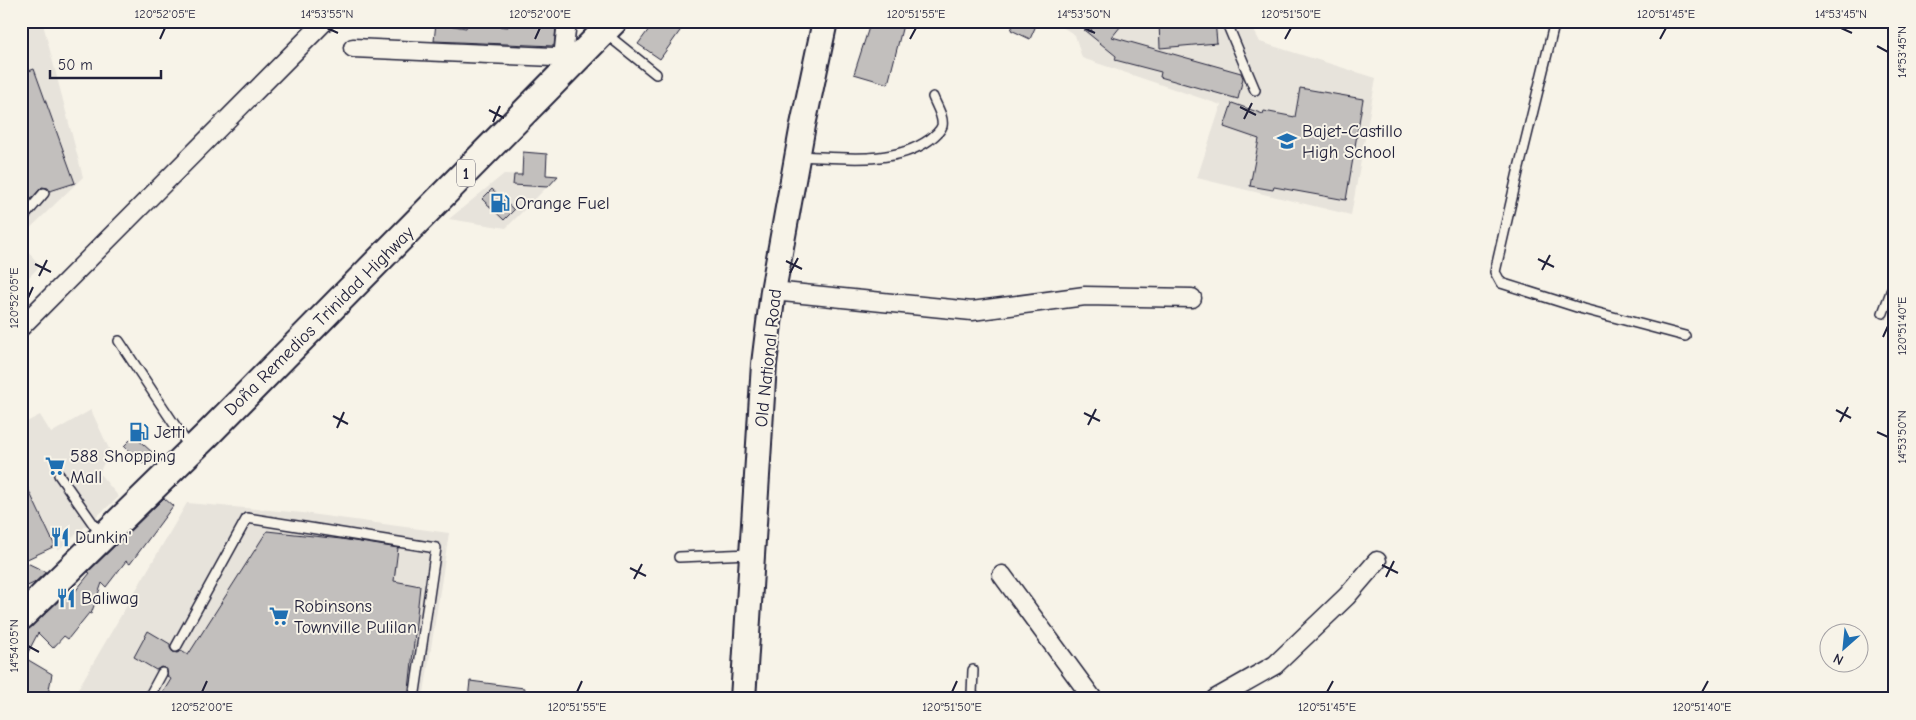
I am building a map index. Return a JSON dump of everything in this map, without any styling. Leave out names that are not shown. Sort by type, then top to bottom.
[{"type":"main road","name":"Old National Road","points":[[743,699],[764,364],[773,291],[797,156],[825,21]]},
{"type":"main road","name":"Doña Remedios Trinidad Highway","points":[[21,617],[191,450],[476,162],[569,58],[608,26]]},
{"type":"street","points":[[21,327],[326,21]]},
{"type":"street","points":[[353,48],[569,58],[567,21]]},
{"type":"street","points":[[773,291],[972,311],[1085,296],[1192,298]]},
{"type":"street","points":[[1215,699],[1275,666],[1347,596],[1377,560]]},
{"type":"street","points":[[1002,576],[1093,699]]},
{"type":"lane","points":[[1226,21],[1255,90]]},
{"type":"lane","points":[[1555,21],[1495,272],[1501,283],[1583,309],[1685,336]]},
{"type":"lane","points":[[608,26],[656,74]]},
{"type":"lane","points":[[797,156],[890,156],[921,145],[936,135],[942,126],[941,115],[932,97]]},
{"type":"lane","points":[[21,220],[44,193]]},
{"type":"lane","points":[[1883,313],[1895,281]]},
{"type":"lane","points":[[119,341],[191,450]]},
{"type":"lane","points":[[60,475],[102,537]]},
{"type":"lane","points":[[176,647],[247,518],[436,548],[414,699]]},
{"type":"lane","points":[[679,557],[753,554]]},
{"type":"lane","points":[[973,670],[972,694],[977,699]]},
{"type":"lane","points":[[148,699],[162,673]]},
{"type":"shaded area","points":[[21,21],[53,21],[53,23],[43,24],[83,177],[21,237]]},
{"type":"shaded area","name":"Bajet-Castillo High School","points":[[1053,21],[1249,21],[1260,42],[1376,78],[1351,215],[1197,178],[1221,105],[1082,58],[1075,35]]},
{"type":"shaded area","name":"Orange Fuel","points":[[504,174],[558,176],[506,228],[449,219]]},
{"type":"shaded area","points":[[21,243],[40,266],[21,285]]},
{"type":"shaded area","points":[[91,410],[110,451],[99,473],[119,497],[58,550],[21,474],[21,425],[40,415],[51,433]]},
{"type":"shaded area","name":"Robinsons Townville Pulilan","points":[[187,503],[303,513],[449,533],[423,699],[72,699]]},
{"type":"building","points":[[655,21],[687,21],[660,59],[638,44]]},
{"type":"building","points":[[871,21],[904,21],[888,84],[854,74]]},
{"type":"building","points":[[1015,21],[1038,21],[1030,39],[1011,30]]},
{"type":"building","points":[[1080,21],[1125,21],[1112,37],[1241,73],[1243,78],[1238,99],[1160,77],[1161,72],[1115,60],[1116,56],[1084,30],[1091,32],[1092,30]]},
{"type":"building","points":[[1159,21],[1215,21],[1217,43],[1160,48]]},
{"type":"building","points":[[436,23],[466,28],[467,24],[508,27],[509,24],[556,27],[554,46],[434,41]]},
{"type":"building","points":[[34,69],[75,183],[50,191],[48,188],[42,187],[32,198],[21,201],[21,74]]},
{"type":"building","points":[[1300,88],[1363,99],[1346,200],[1274,187],[1273,190],[1250,186],[1259,139],[1224,127],[1232,103],[1263,114],[1264,111],[1295,117]]},
{"type":"building","points":[[523,152],[547,154],[546,175],[558,176],[548,187],[513,185],[514,175],[522,175]]},
{"type":"building","points":[[492,189],[514,210],[504,220],[482,199]]},
{"type":"building","points":[[134,436],[153,453],[143,464],[124,446]]},
{"type":"building","points":[[21,474],[55,546],[23,561],[46,572],[34,583],[21,589]]},
{"type":"building","points":[[164,498],[173,506],[130,564],[126,561],[106,587],[102,583],[91,614],[89,613],[68,639],[64,636],[53,648],[38,633],[25,658],[52,674],[47,699],[21,699],[21,636],[64,596],[69,599],[90,573],[88,572]]},
{"type":"building","points":[[267,531],[341,539],[398,548],[394,581],[420,586],[408,699],[159,699],[171,679],[167,676],[167,669],[161,667],[156,670],[134,657],[148,631],[170,644],[173,652],[181,651],[188,655]]},
{"type":"building","points":[[470,681],[524,688],[523,699],[468,699]]},
{"type":"place","name":"Bajet-Castillo High School","points":[[1287,141]]},
{"type":"place","name":"Orange Fuel","points":[[500,203]]},
{"type":"place","name":"Jetti","points":[[139,432]]},
{"type":"place","name":"588 Shopping Mall","points":[[55,466]]},
{"type":"place","name":"Dunkin'","points":[[60,537]]},
{"type":"place","name":"Baliwag","points":[[66,598]]},
{"type":"place","name":"Robinsons Townville Pulilan","points":[[279,616]]}]
